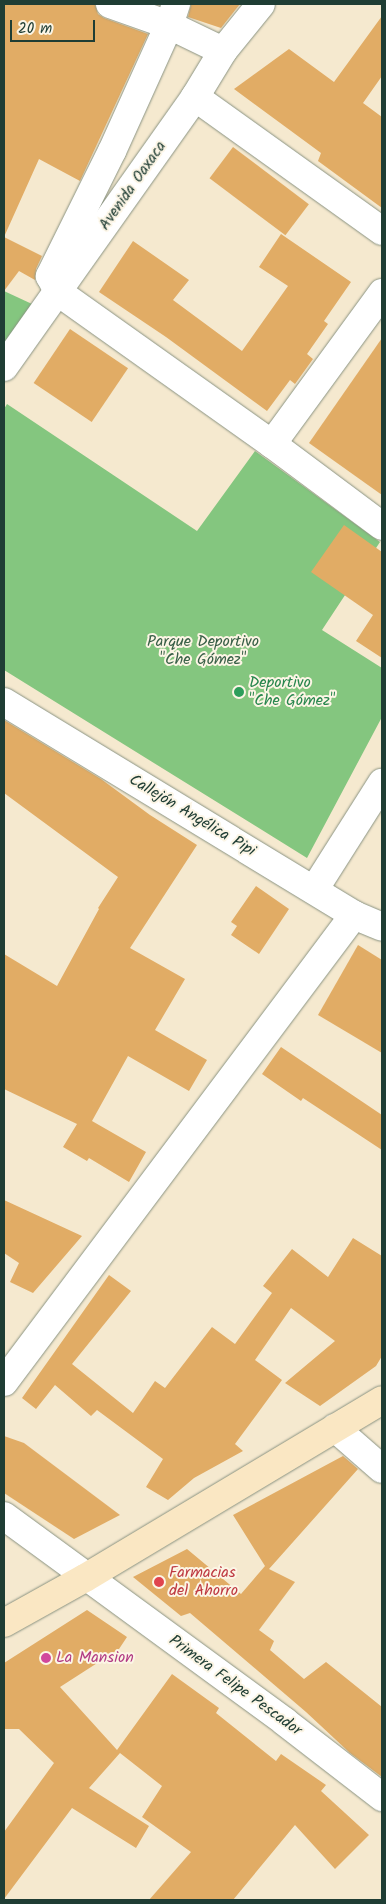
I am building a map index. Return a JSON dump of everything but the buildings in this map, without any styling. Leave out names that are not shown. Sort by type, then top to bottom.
[{"type":"street","points":[[110,4],[173,14],[223,51]]},
{"type":"street","name":"Avenida Oaxaca","points":[[4,367],[195,97],[223,51],[261,4]]},
{"type":"street","points":[[173,14],[112,151],[50,276],[58,292],[272,444],[382,526]]},
{"type":"street","points":[[195,97],[382,230]]},
{"type":"street","points":[[272,444],[382,293]]},
{"type":"street","name":"Callejón Angélica Pipi","points":[[4,702],[354,915],[382,927]]},
{"type":"street","points":[[314,890],[382,783]]},
{"type":"street","points":[[4,1382],[354,915]]},
{"type":"street","points":[[4,1623],[85,1578],[382,1400]]},
{"type":"street","points":[[335,1428],[382,1469]]},
{"type":"street","name":"Primera Felipe Pescador","points":[[4,1516],[85,1578],[285,1722],[382,1797]]},
{"type":"green space","points":[[4,291],[32,304],[4,344]]},
{"type":"green space","name":"Parque Deportivo \"Che Gómez\"","points":[[7,404],[197,531],[255,451],[380,542],[322,630],[382,668],[382,717],[307,858],[4,670],[4,409]]},
{"type":"place","name":"Deportivo \"Che Gómez\"","points":[[239,692]]},
{"type":"place","name":"Farmacias del Ahorro","points":[[159,1582]]},
{"type":"place","name":"La Mansion","points":[[46,1658]]}]
